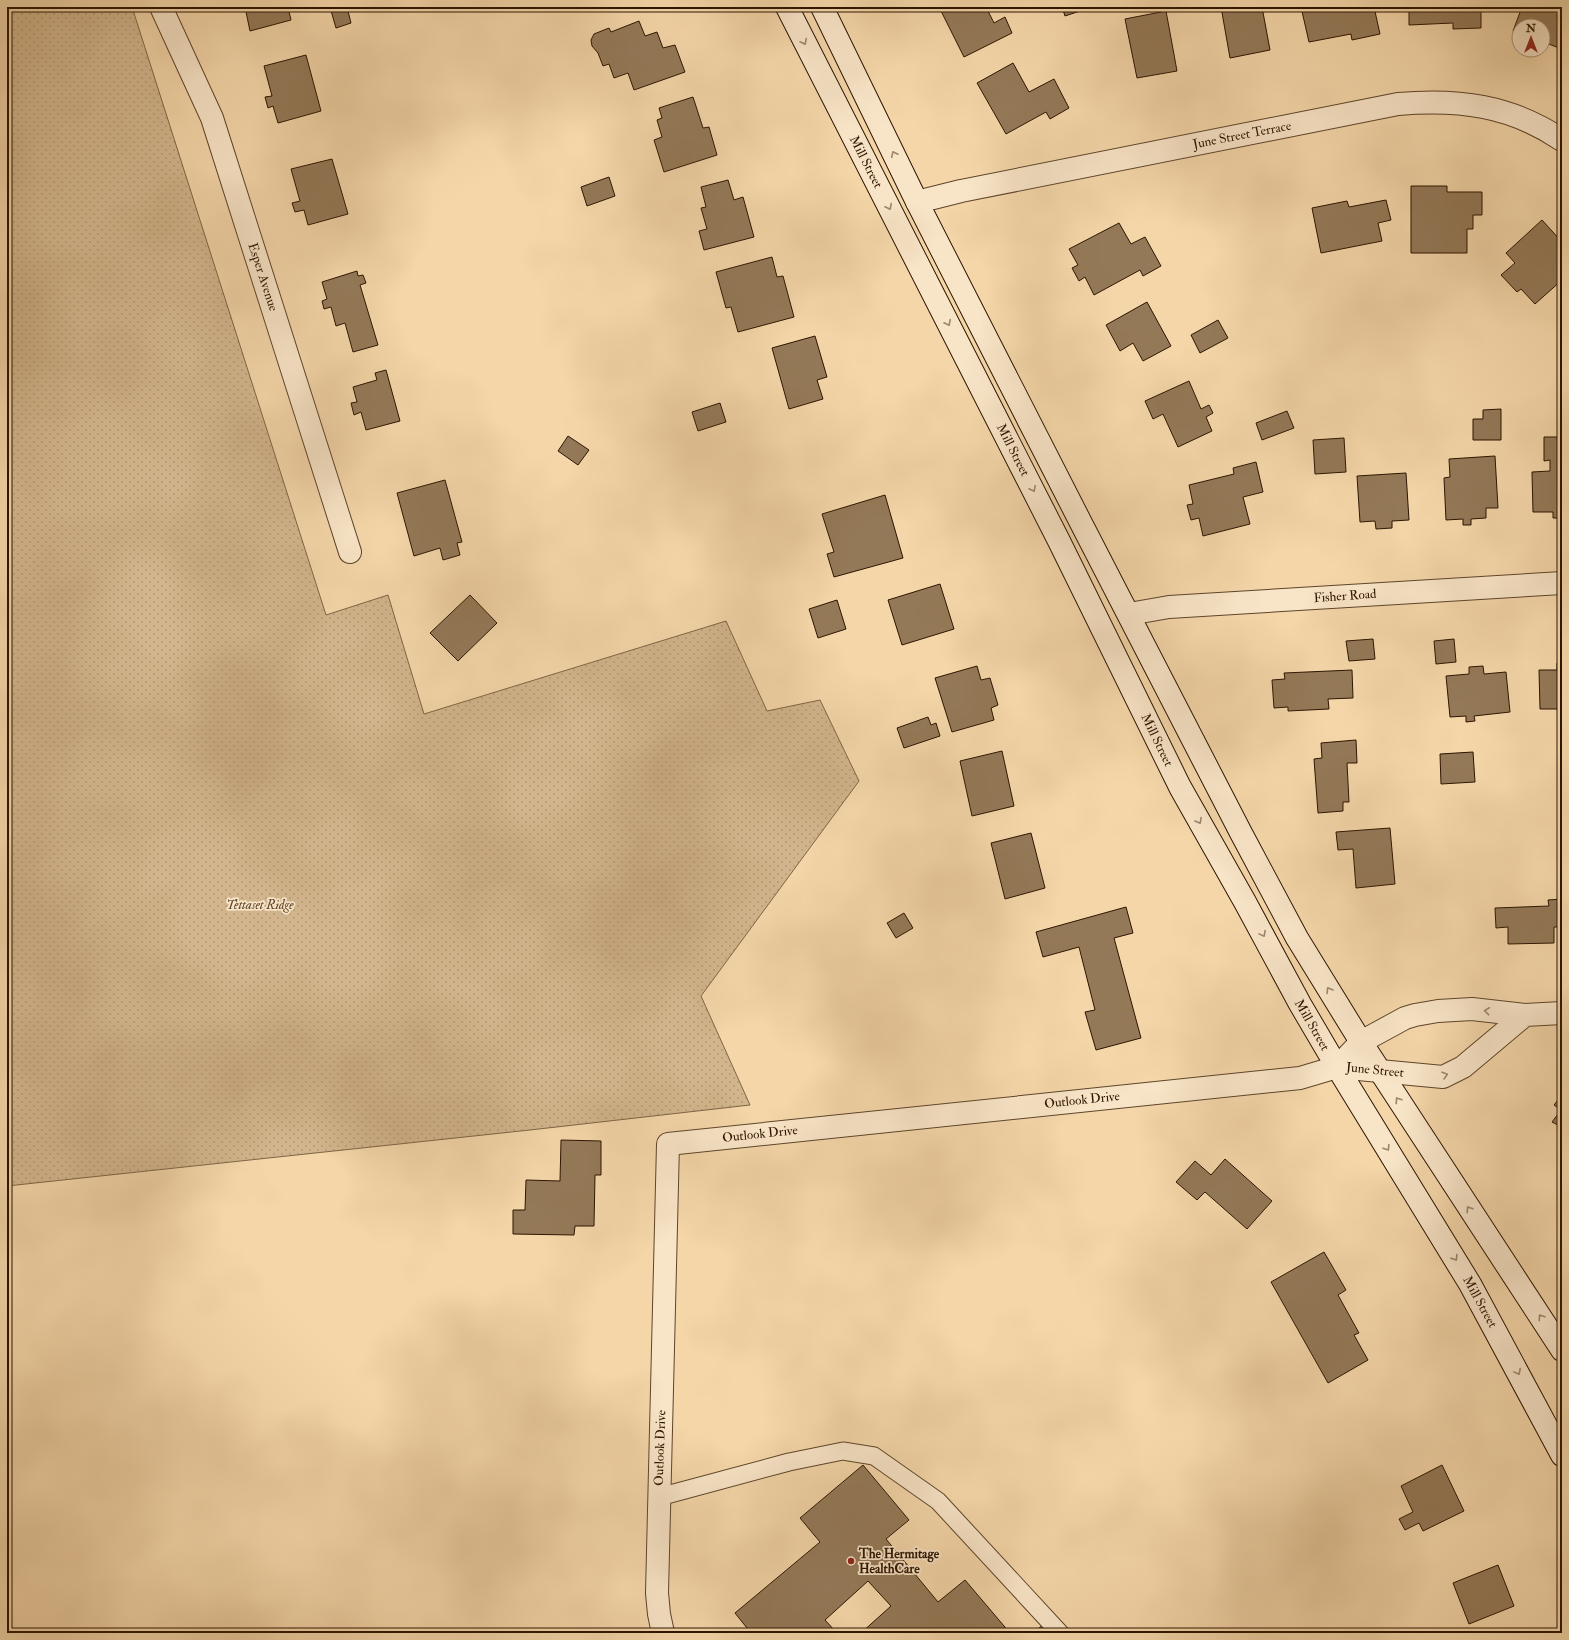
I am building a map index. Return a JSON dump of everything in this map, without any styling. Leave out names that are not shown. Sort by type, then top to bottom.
[{"type":"street","name":"Esper Avenue","points":[[161,7],[212,118],[350,552]]},
{"type":"street","name":"Mill Street","points":[[787,7],[1059,541],[1180,787],[1245,902],[1300,1004],[1470,1284],[1562,1455]]},
{"type":"street","points":[[822,7],[917,202],[1248,847],[1297,938],[1361,1042],[1562,1350]]},
{"type":"street","name":"June Street Terrace","points":[[917,202],[976,188],[1398,104],[1445,102],[1470,104],[1497,109],[1532,123],[1562,140]]},
{"type":"street","name":"Fisher Road","points":[[1129,614],[1169,607],[1562,583]]},
{"type":"street","name":"June Street","points":[[1337,1067],[1361,1042],[1405,1018],[1415,1015],[1438,1011],[1472,1009],[1525,1015],[1562,1013]]},
{"type":"street","name":"June Street","points":[[1337,1067],[1443,1077],[1463,1067],[1525,1015]]},
{"type":"street","name":"Outlook Drive","points":[[663,1633],[657,1594],[668,1144],[1300,1078],[1337,1067]]},
{"type":"lane","points":[[659,1497],[789,1462],[843,1451],[874,1456],[938,1501],[1060,1633]]},
{"type":"green space","name":"Tettaset Ridge","points":[[7,7],[132,7],[326,615],[388,595],[424,714],[726,621],[767,711],[820,700],[859,781],[701,996],[750,1105],[7,1186]]},
{"type":"building","points":[[245,7],[288,7],[291,20],[250,31]]},
{"type":"building","points":[[330,7],[347,7],[351,23],[336,28]]},
{"type":"building","points":[[939,7],[986,7],[994,23],[1005,17],[1012,33],[964,57]]},
{"type":"building","points":[[1062,7],[1082,7],[1083,10],[1065,16]]},
{"type":"building","points":[[1221,7],[1262,7],[1270,50],[1230,58]]},
{"type":"building","points":[[1301,7],[1374,7],[1380,34],[1352,40],[1351,34],[1309,42]]},
{"type":"building","points":[[1409,7],[1481,7],[1481,28],[1453,29],[1453,23],[1409,25]]},
{"type":"building","points":[[1522,7],[1562,7],[1562,49],[1551,45],[1551,18],[1518,18]]},
{"type":"building","points":[[1166,11],[1177,71],[1137,78],[1125,19]]},
{"type":"building","points":[[639,21],[645,36],[657,32],[663,48],[675,45],[685,72],[634,90],[628,73],[614,78],[609,64],[603,66],[598,53],[592,46],[591,40],[594,34],[609,28],[611,32]]},
{"type":"building","points":[[306,55],[321,111],[278,123],[273,106],[268,108],[265,97],[272,96],[264,66]]},
{"type":"building","points":[[1013,63],[1029,92],[1054,79],[1069,108],[1050,119],[1046,112],[1006,134],[977,83]]},
{"type":"building","points":[[693,97],[703,128],[709,127],[717,155],[664,172],[654,140],[662,137],[657,120],[662,118],[659,108]]},
{"type":"building","points":[[332,159],[348,214],[308,225],[304,210],[295,212],[292,203],[300,201],[291,169]]},
{"type":"building","points":[[609,177],[615,196],[587,206],[581,187]]},
{"type":"building","points":[[728,180],[734,200],[743,197],[754,237],[704,250],[699,231],[707,229],[701,208],[706,207],[701,187]]},
{"type":"building","points":[[1411,186],[1447,186],[1447,192],[1482,192],[1482,215],[1473,215],[1473,229],[1467,229],[1467,253],[1411,253]]},
{"type":"building","points":[[1386,200],[1391,220],[1378,223],[1382,241],[1321,253],[1312,208],[1347,201],[1349,207]]},
{"type":"building","points":[[1542,220],[1562,242],[1562,280],[1535,304],[1521,289],[1517,292],[1501,275],[1515,263],[1506,253]]},
{"type":"building","points":[[1119,223],[1131,244],[1145,237],[1161,266],[1143,276],[1140,270],[1094,295],[1085,277],[1079,281],[1072,268],[1078,265],[1069,249]]},
{"type":"building","points":[[772,257],[777,277],[783,276],[794,317],[738,332],[731,307],[726,308],[716,272]]},
{"type":"building","points":[[357,271],[358,276],[363,275],[366,283],[360,285],[378,345],[353,352],[345,323],[336,326],[331,307],[324,309],[322,301],[327,299],[322,282]]},
{"type":"building","points":[[1147,302],[1171,346],[1143,361],[1133,343],[1120,351],[1106,325]]},
{"type":"building","points":[[1218,320],[1228,338],[1200,353],[1191,335]]},
{"type":"building","points":[[815,336],[827,377],[817,380],[823,399],[789,409],[772,348]]},
{"type":"building","points":[[386,370],[400,421],[366,430],[361,412],[354,415],[351,403],[357,402],[353,387],[377,380],[375,373]]},
{"type":"building","points":[[1189,381],[1201,409],[1209,405],[1213,413],[1206,417],[1212,431],[1178,447],[1163,414],[1153,419],[1145,401]]},
{"type":"building","points":[[720,403],[726,422],[698,431],[692,412]]},
{"type":"building","points":[[1501,409],[1501,440],[1473,440],[1473,419],[1483,419],[1483,410]]},
{"type":"building","points":[[1287,411],[1294,428],[1262,440],[1256,423]]},
{"type":"building","points":[[568,436],[589,450],[578,465],[558,451]]},
{"type":"building","points":[[1544,437],[1562,437],[1562,518],[1553,518],[1553,512],[1533,512],[1532,472],[1550,471],[1550,460],[1544,461]]},
{"type":"building","points":[[1344,438],[1346,472],[1315,474],[1313,440]]},
{"type":"building","points":[[1495,456],[1498,508],[1486,508],[1486,518],[1471,519],[1471,525],[1463,525],[1463,519],[1446,520],[1444,478],[1450,477],[1449,459]]},
{"type":"building","points":[[1256,462],[1263,492],[1243,497],[1250,524],[1203,536],[1199,518],[1191,520],[1187,505],[1193,504],[1189,485],[1234,474],[1233,468]]},
{"type":"building","points":[[1406,473],[1409,520],[1392,521],[1392,528],[1376,529],[1375,521],[1360,522],[1357,476]]},
{"type":"building","points":[[445,480],[462,542],[457,543],[460,555],[443,560],[440,548],[414,556],[397,493]]},
{"type":"building","points":[[885,495],[903,558],[834,577],[827,554],[834,552],[822,514]]},
{"type":"building","points":[[940,584],[954,629],[902,645],[888,600]]},
{"type":"building","points":[[470,595],[497,623],[458,661],[430,633]]},
{"type":"building","points":[[837,600],[846,629],[818,638],[809,609]]},
{"type":"building","points":[[1373,639],[1375,659],[1349,661],[1346,641]]},
{"type":"building","points":[[1454,639],[1456,662],[1436,664],[1434,641]]},
{"type":"building","points":[[1557,663],[1562,663],[1562,709],[1540,709],[1539,670],[1557,670]]},
{"type":"building","points":[[977,666],[981,680],[990,678],[998,705],[991,708],[994,720],[952,732],[935,678]]},
{"type":"building","points":[[1483,666],[1484,674],[1506,672],[1510,712],[1474,716],[1475,721],[1466,722],[1466,716],[1450,717],[1446,676],[1469,674],[1469,667]]},
{"type":"building","points":[[1352,670],[1353,698],[1328,699],[1329,709],[1288,711],[1288,707],[1274,708],[1272,680],[1285,679],[1284,673]]},
{"type":"building","points":[[928,717],[931,725],[936,723],[940,736],[904,748],[897,728]]},
{"type":"building","points":[[1356,740],[1357,763],[1347,763],[1349,802],[1343,802],[1343,811],[1318,813],[1314,759],[1322,758],[1321,743]]},
{"type":"building","points":[[1002,751],[1014,806],[972,816],[960,761]]},
{"type":"building","points":[[1473,752],[1475,782],[1441,784],[1440,754]]},
{"type":"building","points":[[1390,828],[1395,884],[1356,888],[1353,849],[1338,850],[1336,832]]},
{"type":"building","points":[[1031,833],[1045,888],[1005,899],[991,843]]},
{"type":"building","points":[[1562,899],[1562,927],[1554,927],[1554,943],[1508,944],[1508,927],[1496,928],[1495,908],[1549,906],[1548,900]]},
{"type":"building","points":[[1126,907],[1133,933],[1114,938],[1141,1038],[1096,1050],[1085,1012],[1095,1010],[1079,947],[1043,957],[1036,932]]},
{"type":"building","points":[[904,913],[913,928],[896,938],[887,923]]},
{"type":"building","points":[[1562,1095],[1562,1127],[1552,1122],[1561,1110],[1554,1105]]},
{"type":"building","points":[[561,1140],[601,1141],[601,1175],[595,1175],[594,1226],[575,1226],[574,1235],[513,1234],[513,1210],[525,1210],[526,1180],[560,1181]]},
{"type":"building","points":[[1225,1159],[1272,1201],[1247,1229],[1205,1192],[1197,1200],[1176,1182],[1195,1161],[1211,1175]]},
{"type":"building","points":[[1324,1252],[1346,1290],[1338,1295],[1359,1333],[1354,1335],[1368,1360],[1328,1383],[1271,1282]]},
{"type":"building","name":"The Hermitage HealthCare","points":[[863,1465],[909,1520],[886,1539],[938,1602],[965,1580],[1010,1633],[861,1633],[891,1606],[868,1581],[825,1620],[837,1633],[751,1633],[735,1613],[820,1542],[800,1518]]},
{"type":"building","points":[[1442,1465],[1464,1511],[1423,1531],[1419,1523],[1405,1530],[1399,1519],[1413,1512],[1401,1486]]},
{"type":"building","points":[[1498,1565],[1514,1606],[1469,1624],[1453,1583]]},
{"type":"building","points":[[1044,1624],[1052,1633],[1033,1633]]},
{"type":"place","name":"The Hermitage HealthCare","points":[[851,1561]]}]
